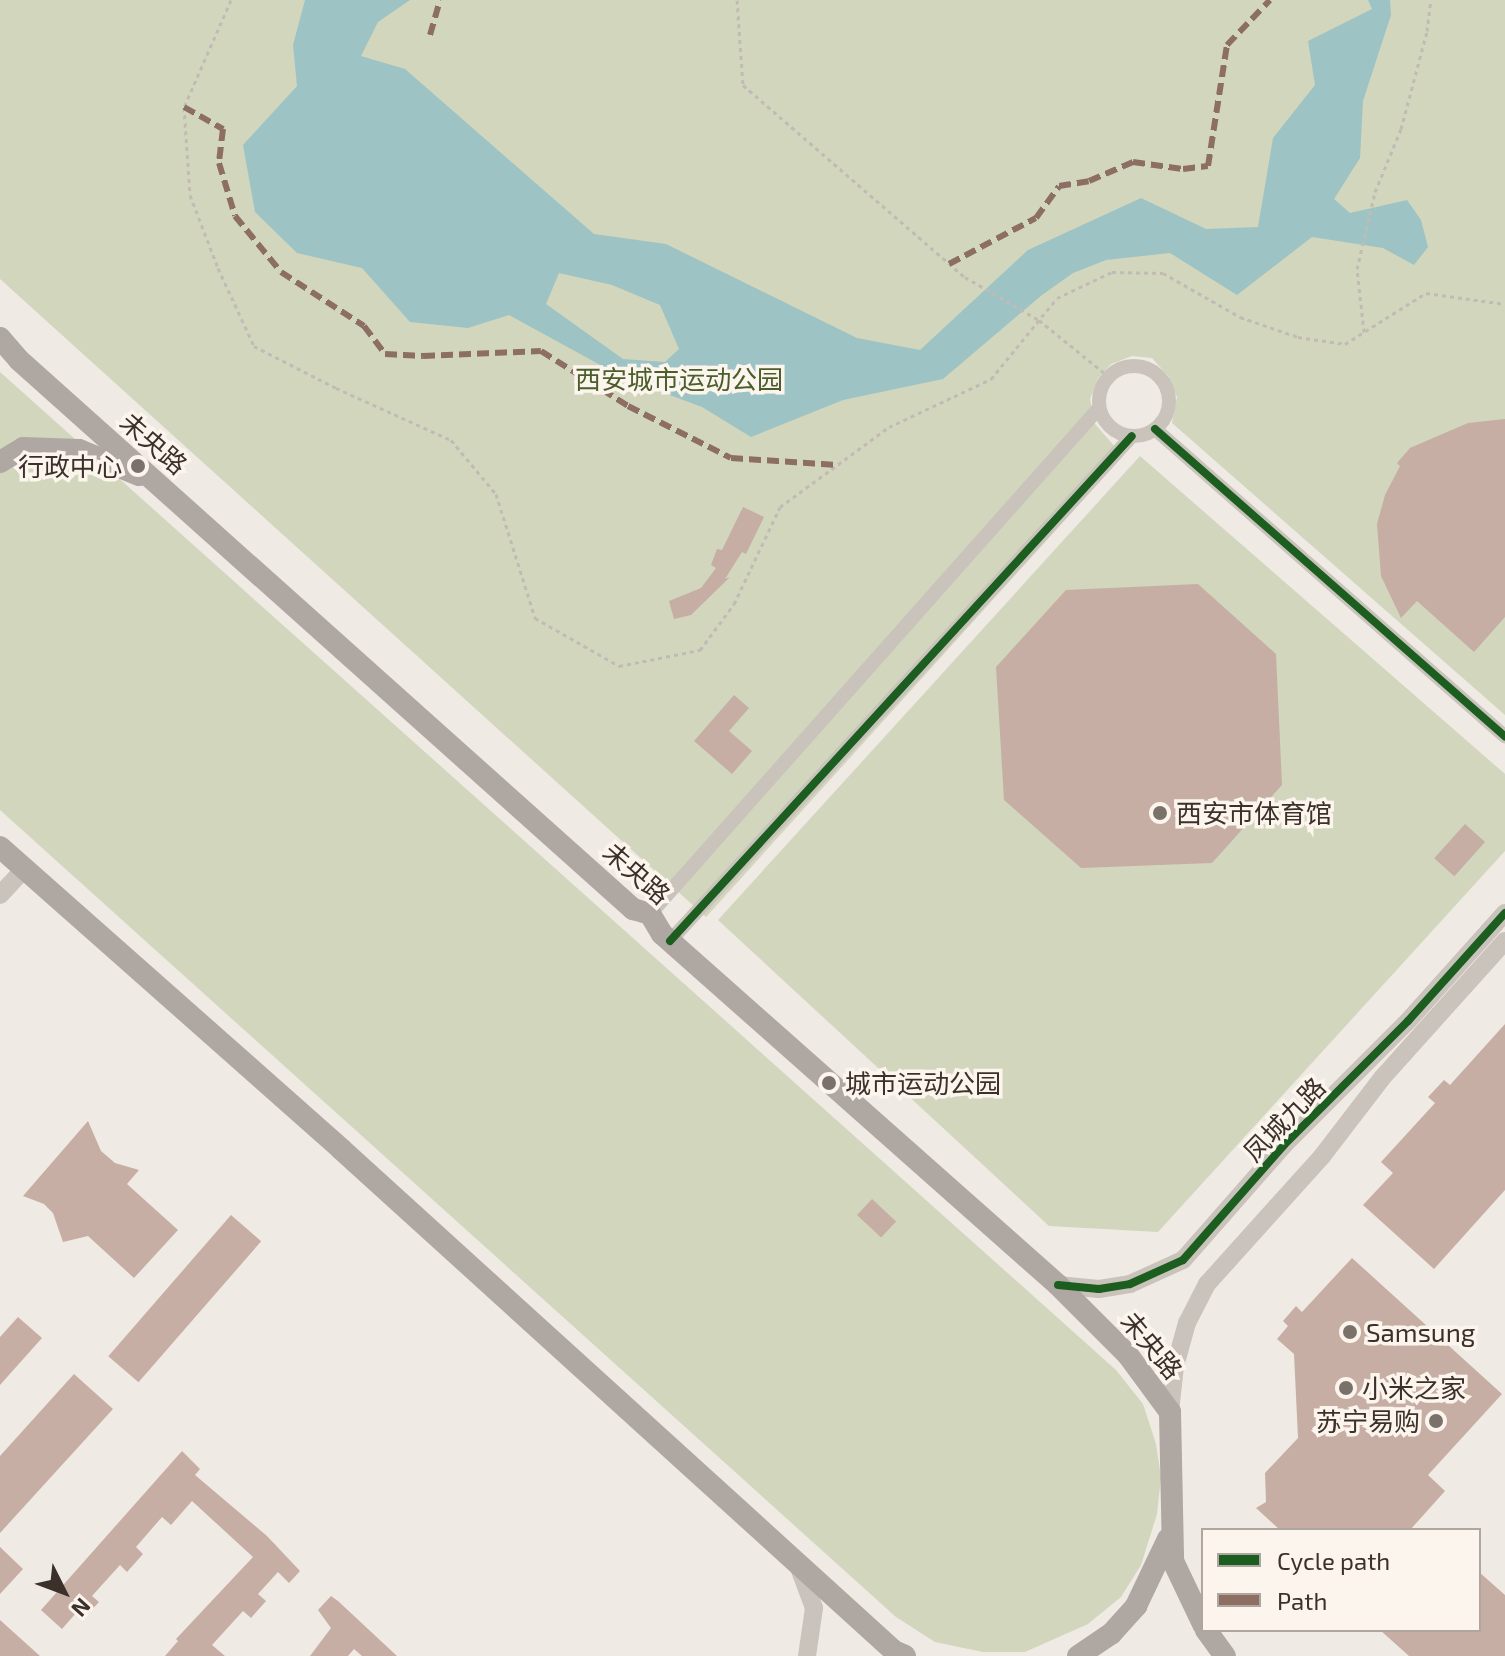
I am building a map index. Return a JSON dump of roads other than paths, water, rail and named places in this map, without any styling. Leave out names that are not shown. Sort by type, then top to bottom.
[{"type":"main road","name":"未央路","points":[[0,338],[19,360],[633,909],[650,914],[670,941],[1058,1285],[1128,1355],[1170,1412],[1175,1523],[1173,1561],[1201,1620]]},
{"type":"main road","points":[[0,462],[23,448],[79,450],[158,484]]},
{"type":"main road","points":[[0,847],[341,1149],[894,1651],[905,1656]]},
{"type":"main road","points":[[1078,1656],[1111,1634],[1136,1606],[1154,1575],[1175,1523]]},
{"type":"main road","points":[[1207,1632],[1225,1656]]},
{"type":"street","points":[[650,914],[1099,408],[1102,386],[1108,376],[1128,366],[1150,369],[1159,376],[1169,398],[1163,421],[1155,429],[1132,436],[670,941]]},
{"type":"street","points":[[1099,408],[1111,428],[1132,436]]},
{"type":"street","points":[[1155,429],[1505,736]]},
{"type":"street","points":[[0,895],[25,868]]},
{"type":"street","name":"凤城九路","points":[[1058,1285],[1099,1289],[1130,1284],[1183,1260],[1284,1145],[1408,1021],[1505,913]]},
{"type":"street","name":"凤城九路","points":[[1170,1412],[1175,1366],[1187,1323],[1207,1284],[1323,1155],[1382,1078],[1505,941]]},
{"type":"street","points":[[797,1563],[814,1608],[807,1656]]},
{"type":"water","points":[[305,0],[410,0],[378,22],[361,56],[405,69],[594,234],[666,244],[857,338],[920,350],[1028,250],[1141,198],[1206,229],[1258,227],[1273,138],[1315,85],[1308,41],[1372,9],[1368,0],[1390,0],[1391,15],[1363,101],[1360,158],[1334,199],[1350,213],[1407,200],[1421,220],[1428,247],[1414,265],[1383,248],[1312,237],[1237,295],[1170,253],[1106,260],[1073,273],[1042,295],[943,379],[843,400],[751,437],[702,407],[624,378],[509,315],[468,328],[410,322],[362,268],[297,253],[255,212],[243,145],[297,86],[293,45]],"holes":[[[559,273],[612,285],[660,305],[679,349],[665,362],[623,359],[546,304]]]},
{"type":"place","name":"行政中心","points":[[138,466]]},
{"type":"place","name":"西安市体育馆","points":[[1160,813]]},
{"type":"place","name":"城市运动公园","points":[[829,1083]]},
{"type":"place","name":"Samsung","points":[[1350,1332]]},
{"type":"place","name":"小米之家","points":[[1346,1388]]},
{"type":"place","name":"苏宁易购","points":[[1436,1421]]},
{"type":"park label","name":"西安城市运动公园","points":[[679,379]]}]
